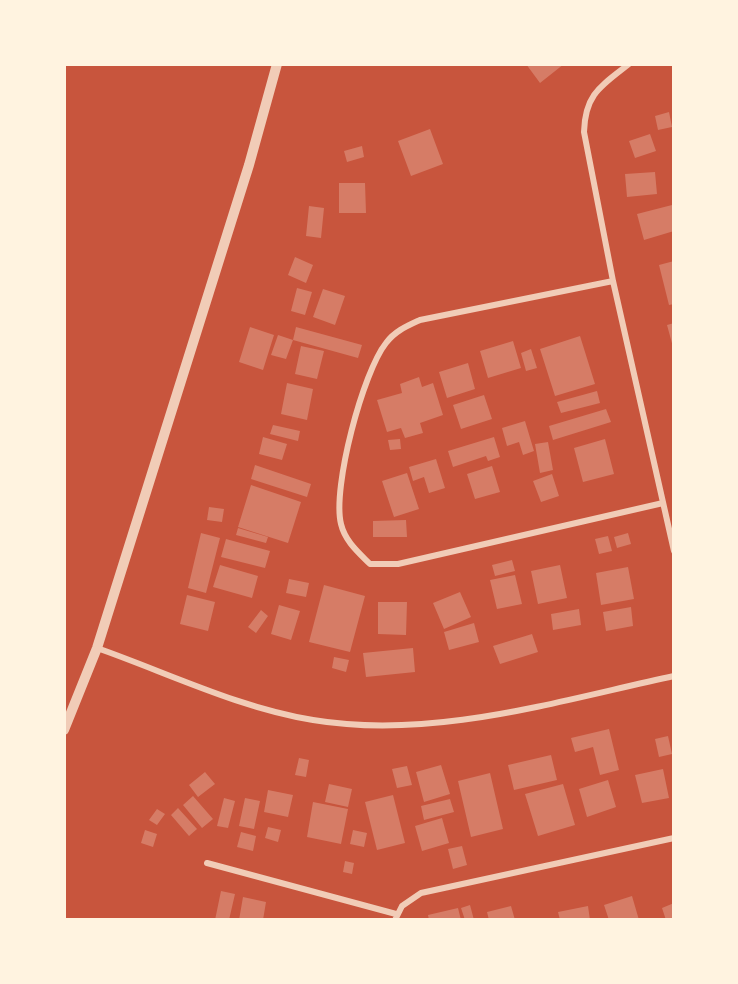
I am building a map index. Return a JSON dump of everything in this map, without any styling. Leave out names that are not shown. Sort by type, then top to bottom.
[{"type":"street","points":[[64,730],[97,648],[249,165],[277,64]]},
{"type":"street","points":[[629,64],[593,95],[585,121],[587,151],[613,281],[674,550]]},
{"type":"street","points":[[613,281],[420,320],[396,332],[371,366],[356,417],[338,504],[341,525],[352,548],[370,564],[398,564],[663,503]]},
{"type":"street","points":[[97,648],[270,710],[314,720],[394,727],[449,723],[674,676]]},
{"type":"street","points":[[207,863],[396,917],[402,906],[421,893],[674,838]]},
{"type":"building","points":[[526,64],[564,64],[540,83]]},
{"type":"building","points":[[669,112],[672,127],[658,130],[655,116]]},
{"type":"building","points":[[430,129],[443,164],[411,176],[398,141]]},
{"type":"building","points":[[650,134],[656,151],[635,158],[629,141]]},
{"type":"building","points":[[362,146],[364,157],[347,162],[344,151]]},
{"type":"building","points":[[655,172],[657,194],[627,197],[625,174]]},
{"type":"building","points":[[339,183],[365,183],[366,213],[339,213]]},
{"type":"building","points":[[672,205],[674,231],[644,240],[637,214]]},
{"type":"building","points":[[309,206],[324,208],[321,238],[306,236]]},
{"type":"building","points":[[295,257],[313,265],[306,283],[288,275]]},
{"type":"building","points":[[674,261],[674,304],[669,305],[659,265]]},
{"type":"building","points":[[297,288],[312,292],[305,315],[291,311]]},
{"type":"building","points":[[323,289],[345,296],[335,325],[313,317]]},
{"type":"building","points":[[674,323],[674,347],[673,347],[667,325]]},
{"type":"building","points":[[250,327],[274,335],[263,370],[239,362]]},
{"type":"building","points":[[296,327],[362,345],[358,358],[293,340]]},
{"type":"building","points":[[278,335],[293,340],[286,359],[271,355]]},
{"type":"building","points":[[580,336],[595,384],[555,396],[540,349]]},
{"type":"building","points":[[513,341],[521,368],[488,378],[480,351]]},
{"type":"building","points":[[301,346],[324,351],[317,379],[295,374]]},
{"type":"building","points":[[531,349],[537,368],[526,371],[521,353]]},
{"type":"building","points":[[468,363],[475,389],[447,398],[439,372]]},
{"type":"building","points":[[419,377],[422,387],[433,383],[443,415],[420,423],[423,433],[405,438],[401,428],[387,432],[377,400],[402,393],[400,384]]},
{"type":"building","points":[[287,383],[313,389],[307,420],[281,414]]},
{"type":"building","points":[[597,391],[600,403],[561,413],[557,402]]},
{"type":"building","points":[[484,395],[492,419],[461,429],[453,405]]},
{"type":"building","points":[[606,409],[611,422],[553,440],[549,426]]},
{"type":"building","points":[[525,421],[534,451],[523,455],[519,442],[507,446],[502,428]]},
{"type":"building","points":[[273,425],[300,431],[298,441],[270,434]]},
{"type":"building","points":[[263,437],[287,444],[282,460],[259,454]]},
{"type":"building","points":[[494,437],[500,457],[488,461],[486,456],[453,467],[448,451]]},
{"type":"building","points":[[400,439],[401,449],[390,450],[388,440]]},
{"type":"building","points":[[605,439],[614,474],[583,482],[574,448]]},
{"type":"building","points":[[548,442],[553,470],[540,473],[535,444]]},
{"type":"building","points":[[436,459],[445,488],[429,493],[424,477],[413,481],[409,467]]},
{"type":"building","points":[[255,465],[311,484],[307,497],[251,479]]},
{"type":"building","points":[[492,466],[500,492],[475,499],[467,474]]},
{"type":"building","points":[[407,473],[419,509],[394,517],[382,481]]},
{"type":"building","points":[[552,474],[559,496],[541,502],[533,481]]},
{"type":"building","points":[[251,485],[301,502],[288,543],[238,527]]},
{"type":"building","points":[[209,507],[224,509],[222,522],[207,520]]},
{"type":"building","points":[[406,520],[407,537],[373,537],[373,521]]},
{"type":"building","points":[[238,528],[268,537],[266,543],[236,535]]},
{"type":"building","points":[[201,533],[220,538],[206,593],[188,588]]},
{"type":"building","points":[[628,533],[631,544],[617,548],[614,537]]},
{"type":"building","points":[[608,536],[612,551],[599,554],[595,539]]},
{"type":"building","points":[[226,539],[270,551],[265,568],[221,557]]},
{"type":"building","points":[[512,560],[515,571],[495,576],[492,565]]},
{"type":"building","points":[[220,565],[258,576],[252,598],[213,587]]},
{"type":"building","points":[[560,565],[567,598],[538,604],[531,571]]},
{"type":"building","points":[[628,567],[634,599],[601,605],[596,573]]},
{"type":"building","points":[[515,575],[522,604],[497,609],[490,580]]},
{"type":"building","points":[[289,579],[309,583],[306,597],[286,593]]},
{"type":"building","points":[[324,585],[365,596],[350,652],[309,642]]},
{"type":"building","points":[[460,592],[471,617],[444,629],[433,603]]},
{"type":"building","points":[[187,595],[215,602],[208,631],[180,624]]},
{"type":"building","points":[[378,602],[407,602],[406,635],[378,634]]},
{"type":"building","points":[[279,605],[300,611],[291,640],[271,634]]},
{"type":"building","points":[[631,607],[633,626],[606,631],[603,612]]},
{"type":"building","points":[[579,609],[581,625],[553,630],[551,614]]},
{"type":"building","points":[[261,610],[268,616],[256,633],[248,627]]},
{"type":"building","points":[[474,623],[479,642],[449,650],[444,632]]},
{"type":"building","points":[[532,634],[538,652],[500,664],[493,646]]},
{"type":"building","points":[[413,648],[415,672],[366,677],[363,653]]},
{"type":"building","points":[[334,657],[349,660],[346,672],[332,668]]},
{"type":"building","points":[[609,729],[619,770],[600,775],[593,747],[575,752],[571,738]]},
{"type":"building","points":[[668,736],[672,754],[659,757],[655,739]]},
{"type":"building","points":[[551,755],[557,780],[514,790],[508,765]]},
{"type":"building","points":[[299,758],[309,760],[306,777],[295,775]]},
{"type":"building","points":[[441,765],[450,794],[424,802],[416,772]]},
{"type":"building","points":[[407,766],[412,785],[397,788],[392,769]]},
{"type":"building","points":[[663,769],[669,798],[642,803],[635,775]]},
{"type":"building","points":[[205,772],[215,784],[198,797],[189,785]]},
{"type":"building","points":[[490,773],[503,829],[471,837],[458,781]]},
{"type":"building","points":[[608,780],[616,807],[587,817],[579,789]]},
{"type":"building","points":[[329,784],[352,789],[348,807],[325,802]]},
{"type":"building","points":[[563,784],[575,825],[538,836],[525,794]]},
{"type":"building","points":[[268,790],[293,795],[288,817],[264,812]]},
{"type":"building","points":[[393,795],[405,843],[377,850],[365,802]]},
{"type":"building","points":[[193,796],[213,819],[202,828],[183,805]]},
{"type":"building","points":[[224,798],[235,801],[228,828],[217,826]]},
{"type":"building","points":[[245,798],[260,801],[254,829],[239,826]]},
{"type":"building","points":[[450,799],[454,812],[424,820],[421,806]]},
{"type":"building","points":[[313,802],[348,809],[341,844],[307,837]]},
{"type":"building","points":[[178,808],[197,829],[189,836],[171,815]]},
{"type":"building","points":[[157,809],[165,814],[157,825],[149,820]]},
{"type":"building","points":[[442,818],[449,843],[422,851],[415,826]]},
{"type":"building","points":[[268,827],[281,830],[278,842],[265,838]]},
{"type":"building","points":[[145,830],[157,834],[153,847],[141,843]]},
{"type":"building","points":[[353,830],[367,833],[364,847],[350,844]]},
{"type":"building","points":[[241,832],[256,836],[253,851],[237,847]]},
{"type":"building","points":[[462,846],[467,865],[453,869],[448,849]]},
{"type":"building","points":[[345,861],[354,863],[352,874],[343,872]]},
{"type":"building","points":[[221,891],[235,894],[229,920],[215,920]]},
{"type":"building","points":[[632,896],[639,920],[609,920],[604,905]]},
{"type":"building","points":[[243,897],[266,902],[263,920],[239,920]]},
{"type":"building","points":[[674,903],[674,920],[666,920],[662,908]]},
{"type":"building","points":[[470,905],[474,920],[465,920],[461,908]]},
{"type":"building","points":[[511,906],[515,920],[489,920],[487,912]]},
{"type":"building","points":[[588,906],[590,920],[560,920],[558,912]]},
{"type":"building","points":[[458,908],[461,920],[429,920],[428,915]]}]
